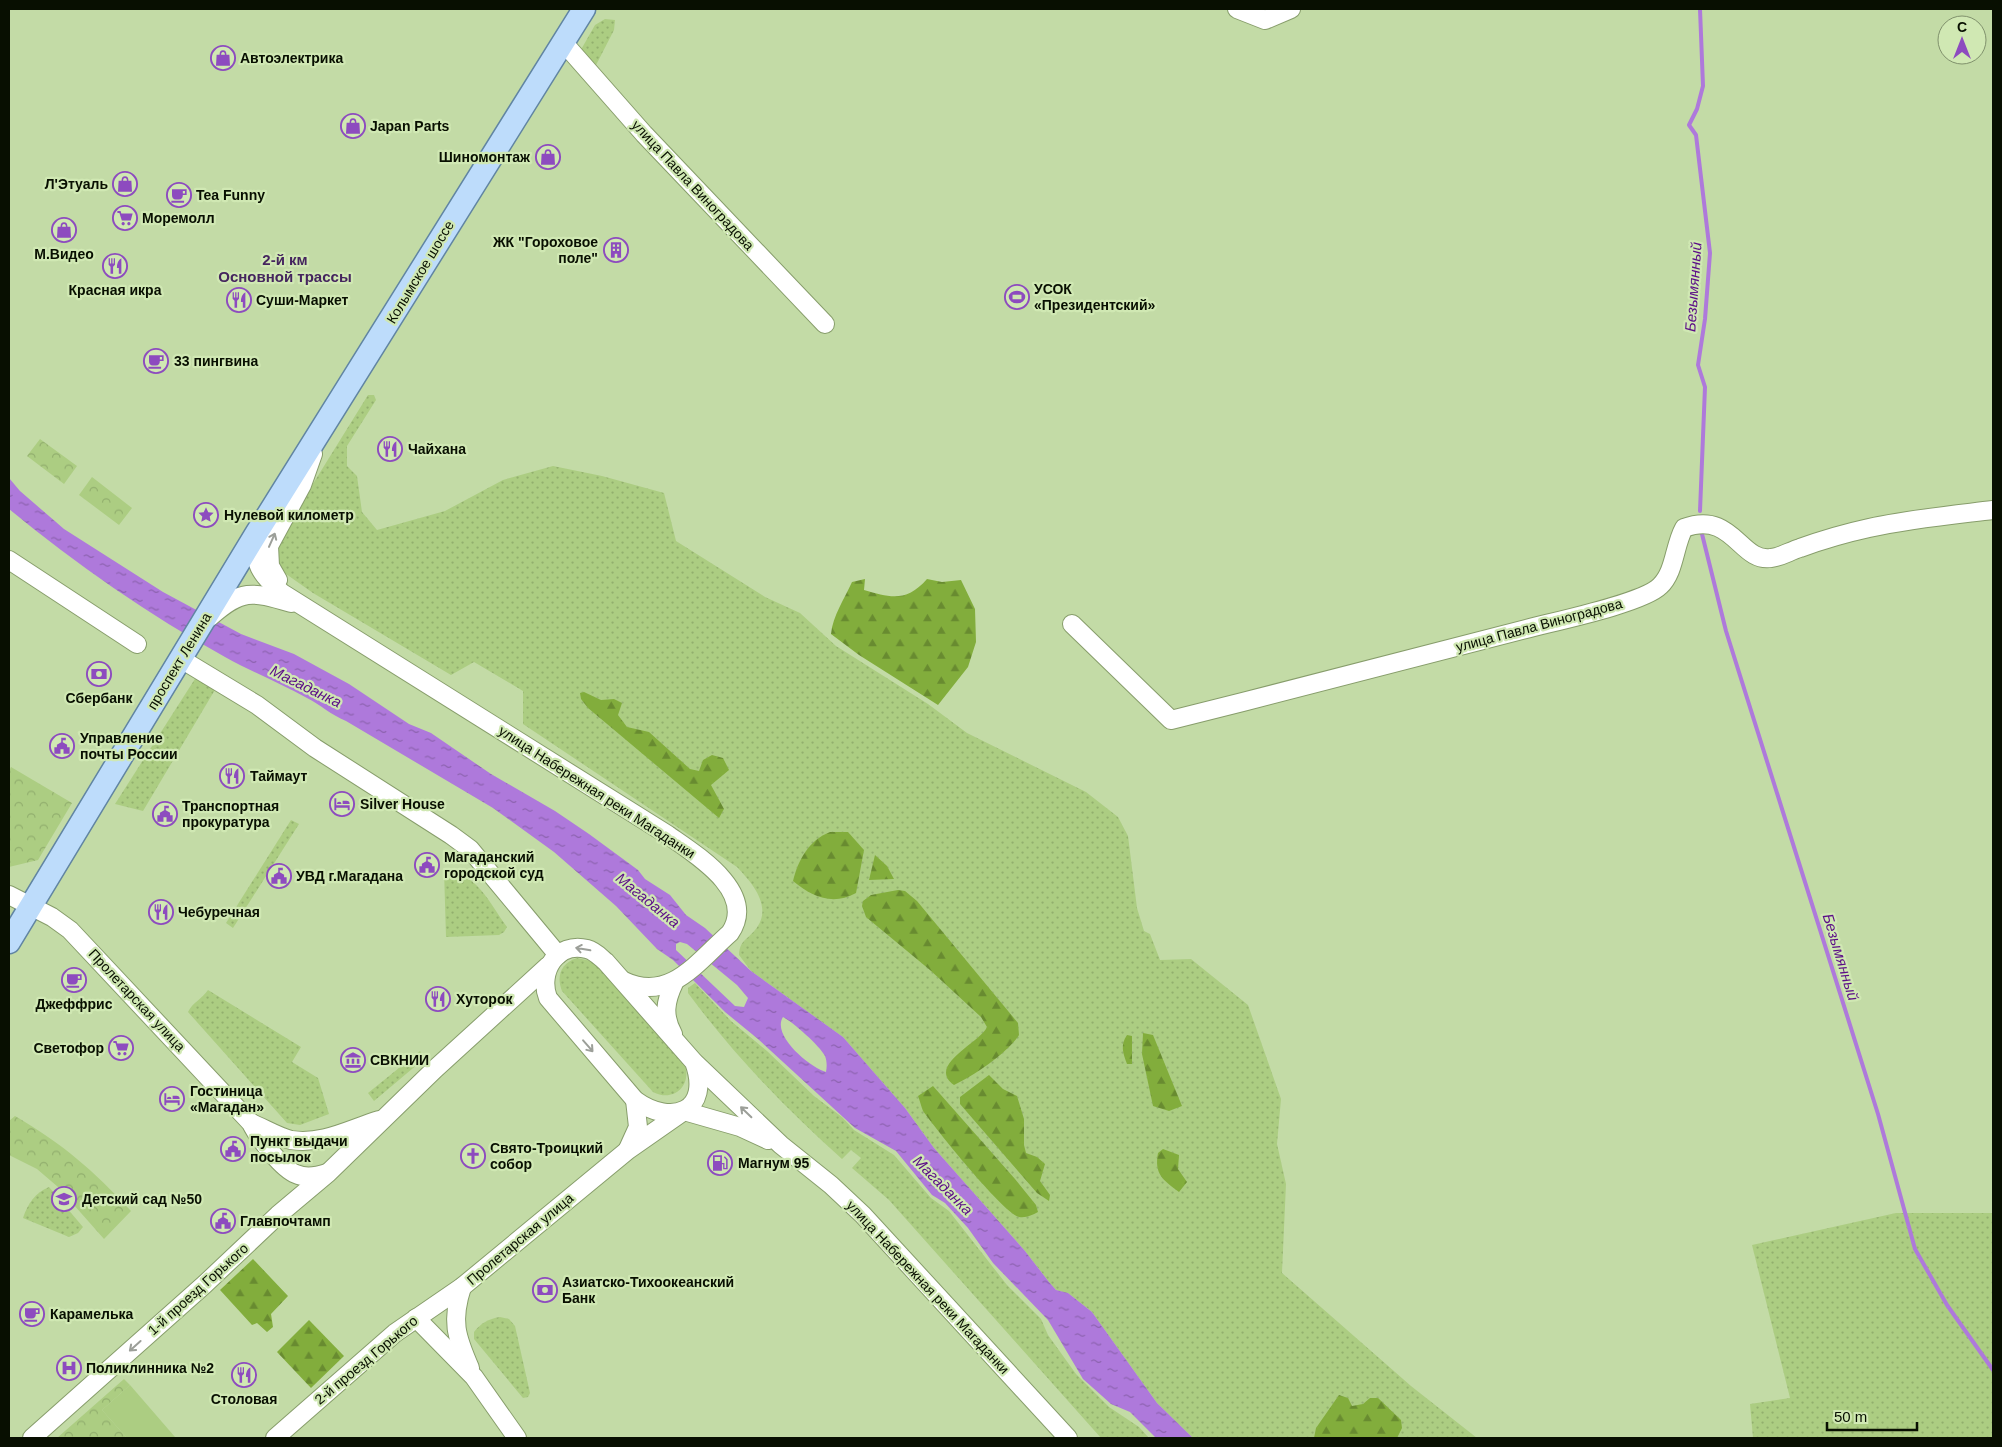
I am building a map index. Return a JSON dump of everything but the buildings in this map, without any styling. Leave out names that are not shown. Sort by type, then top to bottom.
[{"type":"main road","name":"Колымское шоссе","points":[[256,534],[584,9]]},
{"type":"main road","name":"проспект Ленина","points":[[9,942],[200,626],[224,599],[256,534]]},
{"type":"street","points":[[1237,9],[1265,20],[1292,9]]},
{"type":"street","name":"улица Павла Виноградова","points":[[564,42],[644,134],[826,324]]},
{"type":"street","points":[[308,607],[277,579],[270,566],[268,552],[271,541],[302,485],[322,428]]},
{"type":"street","name":"улица Павла Виноградова","points":[[1072,624],[1171,720],[1569,618],[1645,595],[1659,588],[1667,578],[1678,539],[1684,528],[1694,524],[1718,526],[1732,534],[1742,546],[1755,555],[1772,558],[1869,528],[1926,517],[1993,510]]},
{"type":"street","points":[[256,534],[255,557],[262,573],[282,592],[308,607]]},
{"type":"street","points":[[9,560],[137,644]]},
{"type":"street","points":[[224,599],[244,595],[269,596],[308,607]]},
{"type":"street","name":"улица Набережная реки Магаданки","points":[[308,607],[668,835],[702,859],[724,882],[735,899],[736,918],[730,933],[674,983]]},
{"type":"street","points":[[183,656],[257,705],[315,748],[451,834],[470,849],[554,959],[544,982],[548,998],[556,1009],[635,1100],[646,1108],[662,1114],[684,1111]]},
{"type":"street","name":"Пролетарская улица","points":[[9,894],[52,917],[77,937],[251,1123],[256,1133],[289,1171]]},
{"type":"street","name":"улица Набережная реки Магаданки","points":[[554,959],[576,948],[594,952],[606,962],[694,1062],[781,1145],[831,1185],[863,1215],[1068,1438]]},
{"type":"street","name":"Пролетарская улица","points":[[251,1123],[285,1138],[307,1141],[337,1135],[384,1118],[554,959]]},
{"type":"street","points":[[621,980],[638,988],[661,987],[674,983]]},
{"type":"street","points":[[674,983],[667,999],[666,1015],[667,1024],[681,1048]]},
{"type":"street","points":[[509,1003],[525,999],[536,999],[556,1009]]},
{"type":"street","name":"Пролетарская улица","points":[[517,1438],[474,1376],[456,1337],[455,1316],[462,1287],[628,1150],[690,1106],[699,1093],[699,1074],[694,1062]]},
{"type":"street","name":"Пролетарская улица","points":[[628,1150],[638,1126],[635,1100]]},
{"type":"street","name":"улица Набережная реки Магаданки","points":[[684,1111],[740,1127],[781,1145]]},
{"type":"street","name":"1-й проезд Горького","points":[[32,1438],[292,1203],[328,1173],[384,1118]]},
{"type":"street","points":[[289,1171],[302,1176],[328,1173]]},
{"type":"street","points":[[289,1171],[294,1179],[296,1188],[292,1203]]},
{"type":"street","name":"2-й проезд Горького","points":[[275,1438],[395,1333],[462,1287]]},
{"type":"street","name":"Пролетарская улица","points":[[416,1318],[474,1376]]},
{"type":"green space","points":[[605,19],[615,20],[614,30],[594,69],[574,62],[595,25]]},
{"type":"green space","points":[[368,395],[374,395],[376,400],[347,446],[347,466],[357,476],[362,512],[377,530],[445,511],[503,480],[553,466],[602,476],[664,493],[676,541],[765,597],[800,613],[836,646],[928,704],[967,733],[1086,792],[1118,817],[1128,836],[1137,908],[1144,931],[1150,934],[1160,960],[1191,959],[1248,1005],[1281,1099],[1277,1144],[1286,1184],[1282,1273],[1411,1386],[1477,1438],[1193,1438],[1157,1403],[1092,1312],[1068,1293],[1056,1290],[1025,1251],[934,1148],[905,1108],[843,1037],[751,971],[739,955],[742,943],[755,930],[760,921],[762,904],[749,880],[737,867],[523,724],[523,691],[474,662],[451,675],[313,593],[279,569],[272,550]]},
{"type":"green space","points":[[40,439],[77,466],[64,484],[27,456]]},
{"type":"green space","points":[[92,477],[132,508],[119,525],[79,495]]},
{"type":"green space","points":[[865,579],[864,590],[891,596],[905,595],[913,592],[927,579],[942,582],[961,580],[975,609],[976,642],[968,667],[938,705],[859,655],[831,634],[836,614],[852,582]]},
{"type":"green space","points":[[200,671],[219,683],[143,811],[115,804]]},
{"type":"green space","points":[[584,692],[601,700],[614,699],[622,703],[618,715],[627,727],[649,732],[690,769],[699,771],[703,760],[712,755],[723,758],[729,770],[711,785],[724,809],[719,818],[588,708],[581,699],[580,693]]},
{"type":"green space","points":[[11,767],[72,803],[38,860],[9,867],[9,771]]},
{"type":"green space","points":[[291,820],[299,824],[233,928],[226,923]]},
{"type":"green space","points":[[830,832],[848,832],[864,850],[856,893],[839,899],[823,898],[815,895],[793,881],[801,858],[810,845]]},
{"type":"green space","points":[[875,855],[887,866],[894,879],[869,880]]},
{"type":"green space","points":[[444,870],[465,876],[474,882],[507,927],[504,932],[499,935],[446,937]]},
{"type":"green space","points":[[898,890],[905,891],[917,901],[1018,1023],[1019,1035],[1007,1049],[980,1070],[954,1085],[947,1077],[946,1070],[950,1062],[987,1027],[981,1017],[930,970],[866,917],[862,906],[863,901],[871,895]]},
{"type":"green space","points":[[577,958],[591,961],[597,965],[684,1063],[686,1078],[680,1090],[668,1095],[653,1092],[562,991],[560,985],[561,971],[567,963]]},
{"type":"green space","points":[[695,983],[731,1021],[767,1051],[814,1096],[842,1117],[854,1130],[894,1155],[931,1198],[949,1211],[1007,1285],[1041,1319],[1048,1335],[1076,1374],[1109,1407],[1139,1427],[1149,1438],[1101,1438],[889,1200],[852,1168],[861,1158],[851,1150],[842,1159],[781,1101],[723,1038],[688,993],[688,988]]},
{"type":"green space","points":[[208,990],[301,1047],[292,1062],[318,1078],[329,1114],[300,1125],[287,1123],[188,1012]]},
{"type":"green space","points":[[1143,1033],[1153,1035],[1182,1106],[1169,1111],[1153,1106],[1142,1054]]},
{"type":"green space","points":[[1127,1035],[1132,1036],[1132,1064],[1127,1064],[1123,1053],[1123,1042]]},
{"type":"green space","points":[[420,1051],[425,1058],[374,1101],[368,1093]]},
{"type":"green space","points":[[989,1075],[1003,1089],[1017,1096],[1024,1119],[1024,1145],[1026,1153],[1037,1157],[1045,1164],[1040,1181],[1050,1195],[1049,1201],[1037,1193],[960,1104],[960,1097]]},
{"type":"green space","points":[[933,1086],[1015,1179],[1036,1205],[1038,1212],[1029,1216],[1019,1217],[1011,1212],[954,1151],[923,1111],[918,1096]]},
{"type":"green space","points":[[15,1116],[48,1137],[77,1159],[131,1211],[104,1239],[58,1187],[37,1169],[9,1155],[9,1121]]},
{"type":"green space","points":[[1163,1149],[1179,1155],[1178,1169],[1187,1182],[1179,1192],[1164,1180],[1157,1166],[1158,1153]]},
{"type":"green space","points":[[49,1187],[83,1227],[78,1233],[69,1237],[23,1218],[33,1199]]},
{"type":"green space","points":[[1896,1213],[1993,1213],[1993,1438],[1753,1438],[1750,1404],[1790,1398],[1752,1245]]},
{"type":"green space","points":[[253,1259],[288,1296],[271,1314],[273,1327],[267,1332],[257,1323],[252,1325],[220,1290]]},
{"type":"green space","points":[[500,1317],[509,1319],[515,1326],[530,1393],[528,1397],[523,1398],[474,1339],[474,1332],[479,1326],[488,1320]]},
{"type":"green space","points":[[309,1320],[344,1356],[311,1388],[277,1352]]},
{"type":"green space","points":[[124,1379],[130,1385],[102,1410],[127,1438],[57,1438]]},
{"type":"green space","points":[[130,1385],[174,1438],[127,1438],[102,1410]]},
{"type":"green space","points":[[1339,1395],[1348,1398],[1352,1406],[1363,1404],[1370,1398],[1378,1398],[1401,1420],[1402,1428],[1397,1438],[1314,1438],[1316,1428]]},
{"type":"water","name":"Магаданка","points":[[9,478],[20,491],[64,529],[163,592],[241,634],[294,654],[349,684],[409,724],[431,733],[491,774],[555,811],[589,834],[638,870],[645,879],[670,895],[686,915],[705,928],[751,971],[843,1037],[905,1108],[934,1148],[1025,1251],[1056,1290],[1068,1293],[1092,1312],[1157,1403],[1193,1438],[1156,1438],[1130,1412],[1111,1404],[1083,1379],[1048,1320],[993,1263],[968,1228],[945,1203],[932,1195],[896,1151],[855,1128],[758,1039],[725,1012],[673,960],[657,949],[616,906],[554,852],[493,808],[312,701],[235,662],[169,624],[87,569],[9,509]],"holes":[[[680,942],[687,944],[737,985],[748,998],[744,1007],[735,1006],[676,950],[676,944]],[[783,1017],[818,1046],[825,1056],[826,1072],[803,1058],[787,1042],[781,1025]]]},
{"type":"waterway","name":"Безымянный","points":[[1700,9],[1703,86],[1697,109],[1689,125],[1696,135],[1710,253],[1705,319],[1698,365],[1705,387],[1700,511]]},
{"type":"waterway","name":"Безымянный","points":[[1702,534],[1726,631],[1878,1114],[1915,1249],[1947,1305],[1993,1370]]},
{"type":"place","name":"Автоэлектрика","points":[[223,58]]},
{"type":"place","name":"Japan Parts","points":[[353,126]]},
{"type":"place","name":"Шиномонтаж","points":[[548,157]]},
{"type":"place","name":"Л'Этуаль","points":[[125,184]]},
{"type":"place","name":"Tea Funny","points":[[179,195]]},
{"type":"place","name":"Моремолл","points":[[125,218]]},
{"type":"place","name":"М.Видео","points":[[64,230]]},
{"type":"place","name":"ЖК \"Гороховое поле\"","points":[[616,250]]},
{"type":"place","name":"Красная икра","points":[[115,266]]},
{"type":"place","name":"УСОК «Президентский»","points":[[1017,297]]},
{"type":"place","name":"Суши-Маркет","points":[[239,300]]},
{"type":"place","name":"33 пингвина","points":[[156,361]]},
{"type":"place","name":"Чайхана","points":[[390,449]]},
{"type":"place","name":"Нулевой километр","points":[[206,515]]},
{"type":"place","name":"Сбербанк","points":[[99,674]]},
{"type":"place","name":"Управление почты России","points":[[62,746]]},
{"type":"place","name":"Таймаут","points":[[232,776]]},
{"type":"place","name":"Silver House","points":[[342,804]]},
{"type":"place","name":"Транспортная прокуратура","points":[[165,814]]},
{"type":"place","name":"Магаданский городской суд","points":[[427,865]]},
{"type":"place","name":"УВД г.Магадана","points":[[279,876]]},
{"type":"place","name":"Чебуречная","points":[[161,912]]},
{"type":"place","name":"Джеффрис","points":[[74,980]]},
{"type":"place","name":"Хуторок","points":[[438,999]]},
{"type":"place","name":"Светофор","points":[[121,1048]]},
{"type":"place","name":"СВКНИИ","points":[[353,1060]]},
{"type":"place","name":"Гостиница «Магадан»","points":[[172,1099]]},
{"type":"place","name":"Пункт выдачи посылок","points":[[233,1149]]},
{"type":"place","name":"Свято-Троицкий собор","points":[[473,1156]]},
{"type":"place","name":"Магнум 95","points":[[720,1163]]},
{"type":"place","name":"Детский сад №50","points":[[64,1199]]},
{"type":"place","name":"Главпочтамп","points":[[223,1221]]},
{"type":"place","name":"Азиатско-Тихоокеанский Банк","points":[[545,1290]]},
{"type":"place","name":"Карамелька","points":[[32,1314]]},
{"type":"place","name":"Поликлинника №2","points":[[69,1368]]},
{"type":"place","name":"Столовая","points":[[244,1375]]},
{"type":"district","name":"2-й км Основной трассы","points":[[285,268]]}]
